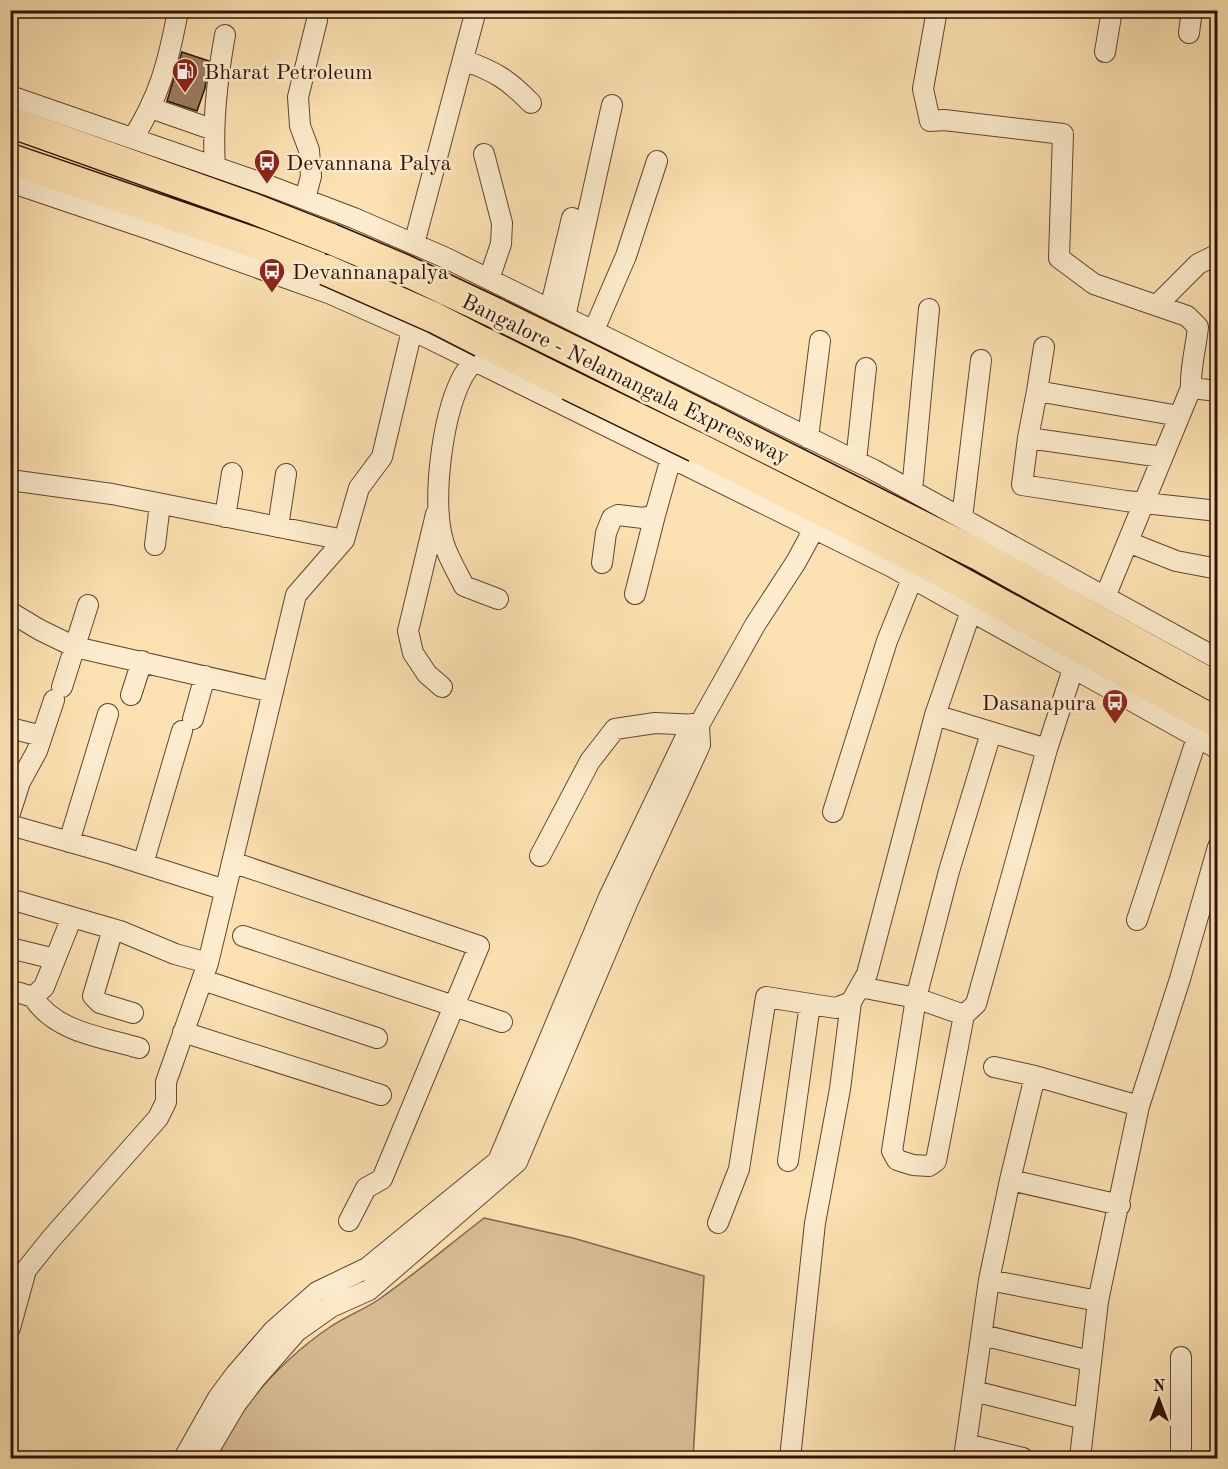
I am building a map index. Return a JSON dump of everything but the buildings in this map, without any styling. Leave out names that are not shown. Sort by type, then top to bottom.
[{"type":"highway","name":"Bangalore - Nelamangala Expressway","points":[[10,122],[252,207],[452,292],[920,524],[1211,675]]},
{"type":"highway","name":"Bangalore - Nelamangala Expressway","points":[[10,159],[261,245],[435,318],[922,561],[1181,702],[1207,731]]},
{"type":"street","points":[[414,244],[476,10]]},
{"type":"street","points":[[938,10],[922,89],[930,121],[944,120],[1063,134],[1059,258],[1094,284],[1187,316],[1198,327],[1196,352],[1190,374],[1191,388],[1105,597]]},
{"type":"street","points":[[1105,52],[1112,10]]},
{"type":"street","points":[[1189,33],[1192,10]]},
{"type":"street","points":[[133,138],[161,84],[177,16]]},
{"type":"street","points":[[305,199],[310,176],[309,150],[300,126],[298,97],[317,20]]},
{"type":"street","points":[[215,167],[216,83],[225,35]]},
{"type":"street","points":[[463,60],[492,70],[514,86],[531,103]]},
{"type":"street","points":[[10,96],[305,199],[446,258],[856,461],[962,518],[1105,597],[1211,675]]},
{"type":"street","points":[[557,313],[612,105]]},
{"type":"street","points":[[150,108],[214,130]]},
{"type":"street","points":[[484,154],[502,223],[501,244],[489,279]]},
{"type":"street","points":[[594,330],[626,256],[657,161]]},
{"type":"street","points":[[10,182],[331,294],[412,330],[912,579],[1072,669],[1207,731],[1218,750]]},
{"type":"street","points":[[557,313],[572,218]]},
{"type":"street","points":[[1157,305],[1198,264],[1218,255]]},
{"type":"street","points":[[10,1328],[26,1270],[158,1118],[166,1102],[166,1082],[205,971],[296,595],[344,540],[359,488],[382,457],[412,330],[446,258]]},
{"type":"street","points":[[912,491],[929,309]]},
{"type":"street","points":[[808,438],[820,341]]},
{"type":"street","points":[[1044,346],[1022,485],[1218,512]]},
{"type":"street","points":[[962,518],[981,360]]},
{"type":"street","points":[[442,687],[427,674],[413,653],[408,631],[438,505],[441,455],[451,406],[461,379],[474,361]]},
{"type":"street","points":[[622,434],[664,365]]},
{"type":"street","points":[[856,461],[866,368]]},
{"type":"street","points":[[1191,388],[1218,391]]},
{"type":"street","points":[[1038,391],[1179,416]]},
{"type":"street","points":[[1028,438],[1162,457]]},
{"type":"street","points":[[635,594],[671,458]]},
{"type":"street","points":[[225,517],[232,473]]},
{"type":"street","points":[[278,527],[286,474]]},
{"type":"street","points":[[10,480],[112,495],[344,540]]},
{"type":"street","points":[[154,545],[160,504]]},
{"type":"street","points":[[438,505],[443,542],[464,586],[498,599]]},
{"type":"street","points":[[602,563],[606,533],[612,518],[618,515],[643,518],[655,515]]},
{"type":"street","points":[[184,1458],[218,1398],[273,1331],[317,1292],[366,1268],[498,1161],[609,897],[695,724],[796,562],[814,529]]},
{"type":"street","points":[[1128,542],[1176,561],[1218,569]]},
{"type":"street","points":[[833,812],[887,641],[912,579]]},
{"type":"street","points":[[10,813],[20,782],[37,751],[88,605]]},
{"type":"street","points":[[790,1458],[815,1223],[855,994],[867,974],[935,715],[970,611]]},
{"type":"street","points":[[10,612],[75,647],[273,692]]},
{"type":"street","points":[[130,695],[142,661]]},
{"type":"street","points":[[992,733],[949,871],[916,998],[892,1151],[897,1160],[913,1165],[929,1167],[936,1161],[964,1016],[976,1004],[1047,749],[1072,669]]},
{"type":"street","points":[[143,864],[205,676]]},
{"type":"street","points":[[69,842],[108,714]]},
{"type":"street","points":[[935,715],[1047,749]]},
{"type":"street","points":[[540,856],[590,761],[615,729],[655,723],[695,724]]},
{"type":"street","points":[[204,1458],[230,1413],[249,1387],[297,1331],[331,1307],[369,1290],[517,1162],[628,901],[700,745],[695,724]]},
{"type":"street","points":[[10,728],[42,736]]},
{"type":"street","points":[[1137,920],[1207,731]]},
{"type":"street","points":[[10,825],[225,890]]},
{"type":"street","points":[[1080,1458],[1098,1301],[1140,1106],[1180,980],[1218,847]]},
{"type":"street","points":[[232,862],[479,946],[382,1179],[366,1188],[349,1221]]},
{"type":"street","points":[[10,899],[113,929],[176,954],[205,971],[377,1038]]},
{"type":"street","points":[[33,996],[44,987],[72,917]]},
{"type":"street","points":[[113,929],[93,996],[100,1003],[133,1013]]},
{"type":"street","points":[[243,936],[502,1022]]},
{"type":"street","points":[[10,948],[55,959]]},
{"type":"street","points":[[10,990],[33,996],[41,1010],[67,1027],[139,1048]]},
{"type":"street","points":[[718,1223],[739,1169],[766,997],[836,1008],[855,994],[916,998],[964,1016]]},
{"type":"street","points":[[788,1161],[810,1004]]},
{"type":"street","points":[[183,1032],[381,1095]]},
{"type":"street","points":[[994,1067],[1035,1076],[1140,1106]]},
{"type":"street","points":[[1023,1458],[965,1451],[989,1280],[1035,1076]]},
{"type":"street","points":[[1010,1180],[1120,1205]]},
{"type":"street","points":[[989,1280],[1098,1301]]},
{"type":"street","points":[[982,1335],[1090,1361]]},
{"type":"street","points":[[1181,1357],[1181,1458]]},
{"type":"street","points":[[974,1391],[1084,1419]]},
{"type":"shaded area","points":[[484,1218],[573,1238],[704,1276],[693,1458],[212,1458],[249,1402],[295,1354],[330,1327],[392,1290]]},
{"type":"place","name":"Bharat Petroleum","points":[[185,94]]},
{"type":"place","name":"Devannana Palya","points":[[267,185]]},
{"type":"place","name":"Devannanapalya","points":[[272,294]]},
{"type":"place","name":"Dasanapura","points":[[1115,725]]}]
